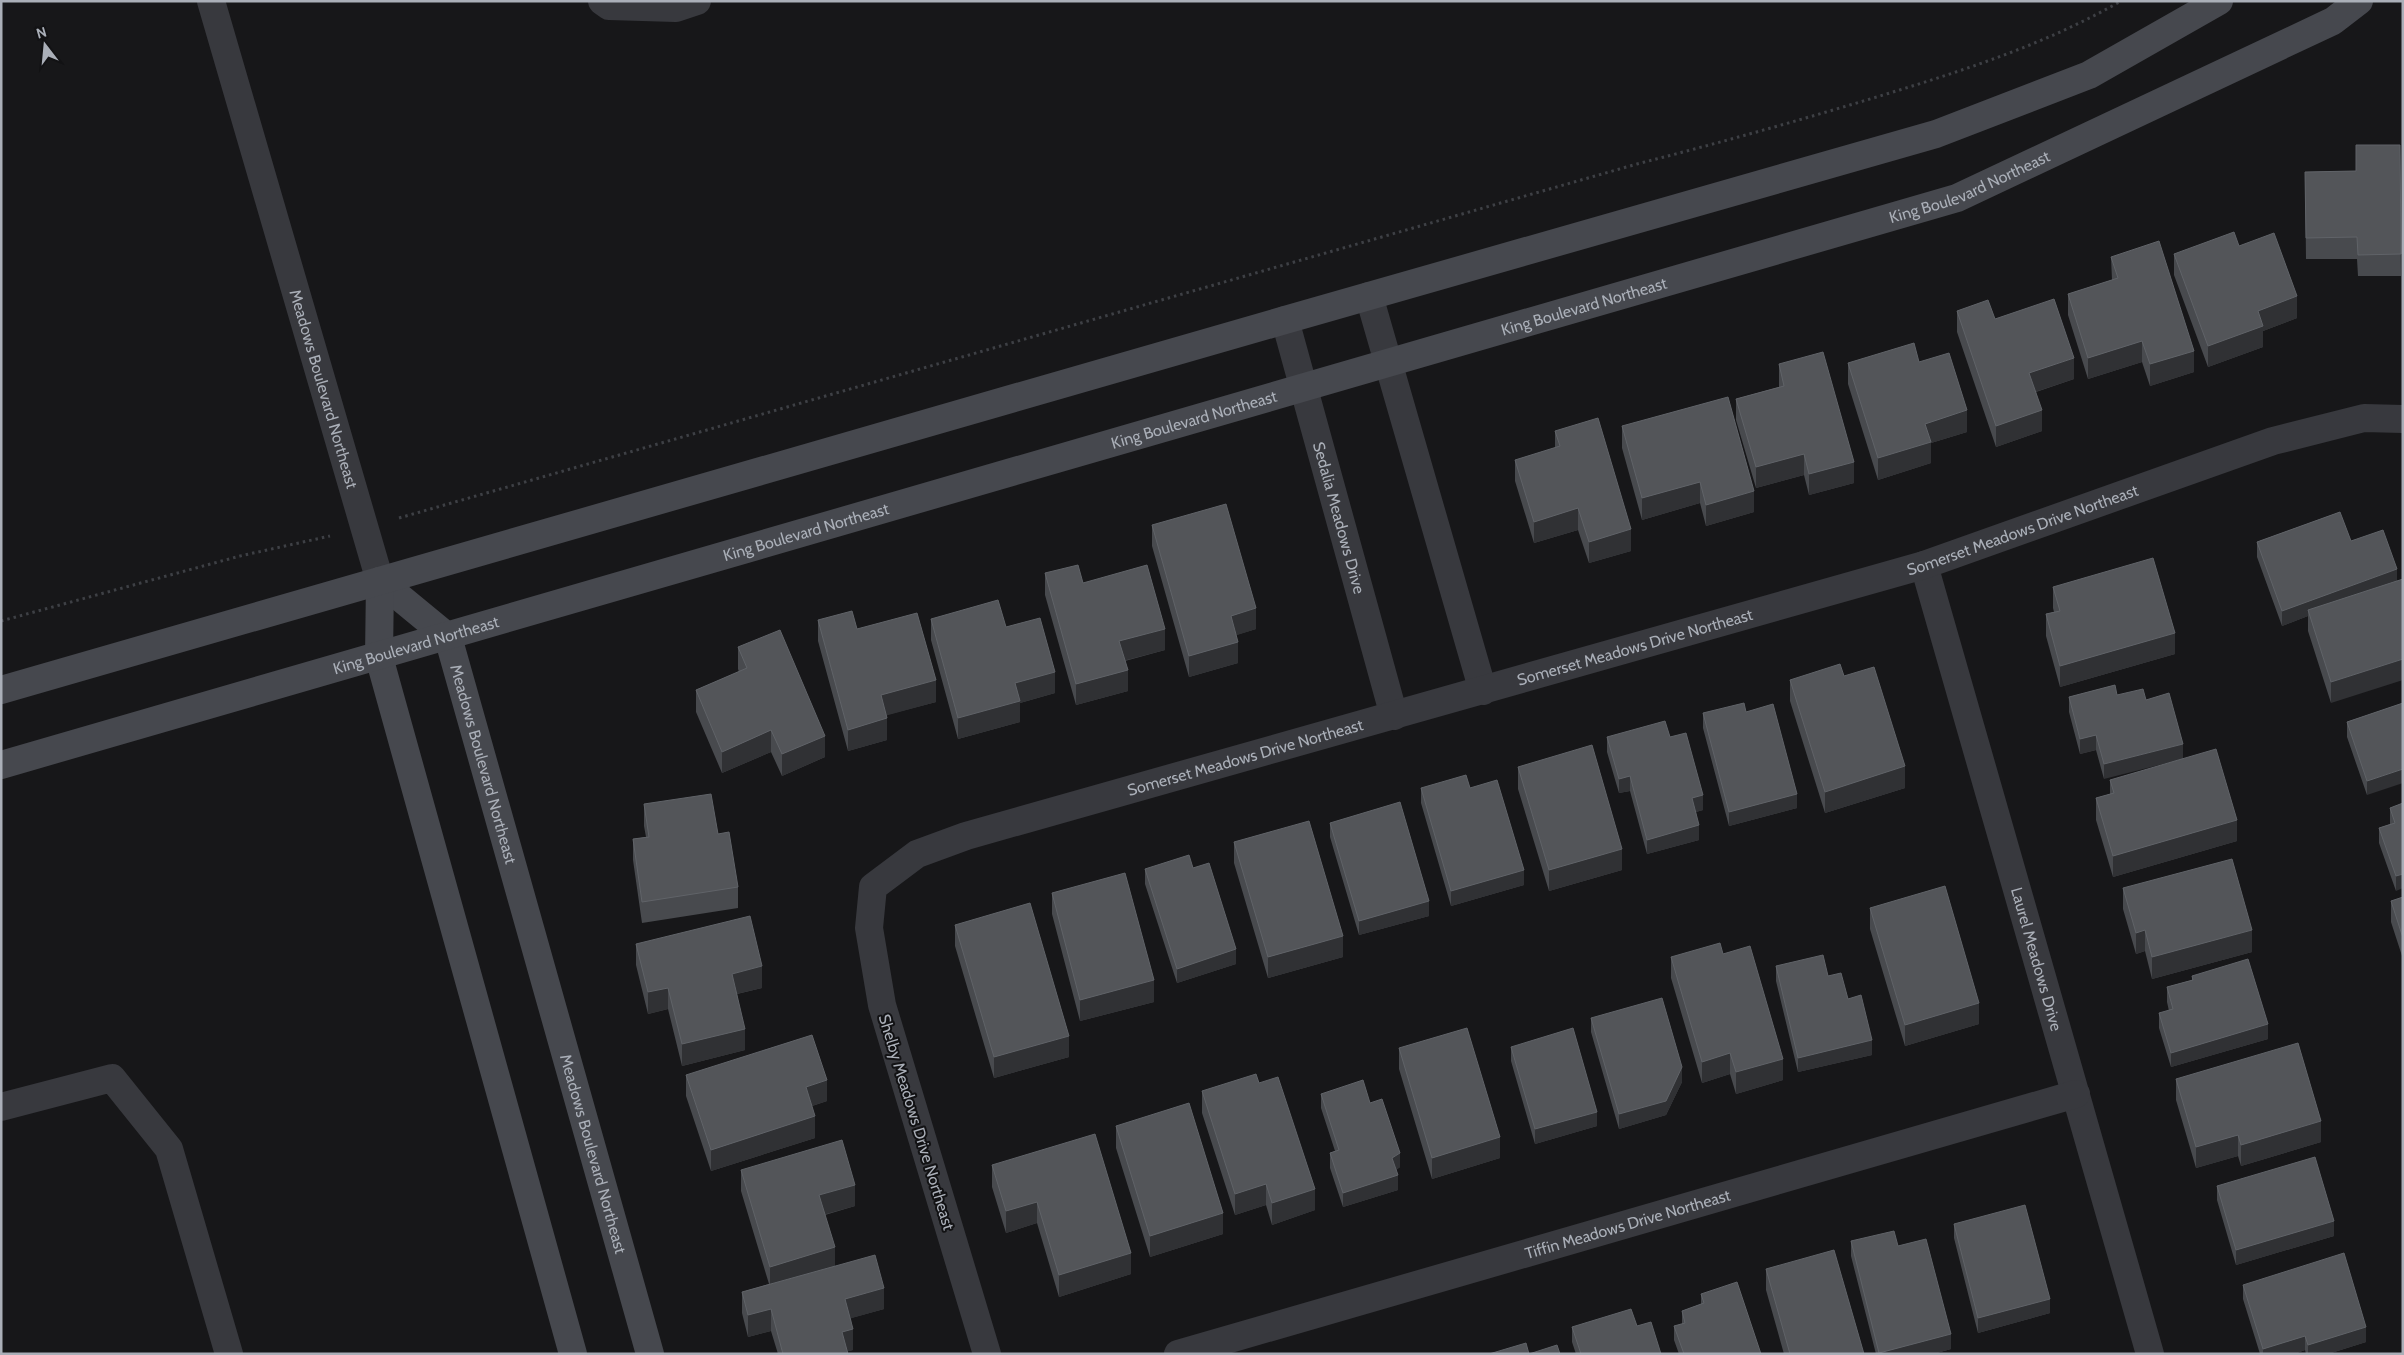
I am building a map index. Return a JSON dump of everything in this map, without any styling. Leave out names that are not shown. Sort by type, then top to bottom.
[{"type":"street","name":"Meadows Boulevard Northeast","points":[[211,1],[380,580]]},
{"type":"street","points":[[602,1],[609,6],[676,8],[697,1]]},
{"type":"street","points":[[1,690],[1936,134],[2089,75],[2219,1]]},
{"type":"street","name":"King Boulevard Northeast","points":[[1,765],[448,638],[1303,386],[1957,198],[2332,21],[2359,1]]},
{"type":"street","points":[[1369,296],[1483,691]]},
{"type":"street","name":"Sedalia Meadows Drive","points":[[1285,320],[1394,716]]},
{"type":"street","name":"Somerset Meadows Drive Northeast","points":[[873,887],[917,854],[966,836],[1924,565],[2272,441],[2364,418],[2403,419]]},
{"type":"street","name":"Laurel Meadows Drive","points":[[1924,565],[2150,1354]]},
{"type":"street","points":[[380,580],[448,638]]},
{"type":"street","points":[[380,580],[379,657],[572,1354]]},
{"type":"street","name":"Meadows Boulevard Northeast","points":[[448,638],[650,1354]]},
{"type":"street","name":"Shelby Meadows Drive Northeast","points":[[873,887],[870,928],[882,1005],[987,1354]]},
{"type":"street","points":[[1,1107],[112,1078],[169,1149],[229,1354]]},
{"type":"street","name":"Tiffin Meadows Drive Northeast","points":[[1178,1354],[2076,1094]]},
{"type":"path","points":[[1,621],[240,556],[364,528],[1618,170],[1783,126],[2002,57],[2091,19],[2121,1]]},
{"type":"building","points":[[2356,145],[2400,145],[2401,254],[2358,255],[2357,237],[2306,238],[2305,172],[2356,171]]},
{"type":"building","points":[[2234,232],[2239,246],[2274,233],[2297,296],[2258,311],[2263,326],[2208,346],[2174,254]]},
{"type":"building","points":[[2159,241],[2194,351],[2150,364],[2142,341],[2088,358],[2068,294],[2118,278],[2111,257]]},
{"type":"building","points":[[2054,299],[2074,358],[2029,373],[2042,410],[1996,426],[1957,311],[1988,300],[1995,319]]},
{"type":"building","points":[[1914,343],[1919,362],[1949,353],[1967,410],[1925,424],[1931,442],[1878,458],[1848,363]]},
{"type":"building","points":[[1823,352],[1854,462],[1809,474],[1804,454],[1756,467],[1736,399],[1784,386],[1779,364]]},
{"type":"building","points":[[1728,397],[1754,491],[1706,505],[1700,482],[1642,498],[1622,426]]},
{"type":"building","points":[[1598,418],[1631,529],[1589,542],[1578,508],[1534,522],[1515,460],[1560,446],[1555,431]]},
{"type":"building","points":[[1226,504],[1256,608],[1231,616],[1238,642],[1189,656],[1152,525]]},
{"type":"building","points":[[2340,512],[2351,541],[2383,530],[2397,569],[2282,611],[2257,542]]},
{"type":"building","points":[[2153,558],[2175,633],[2060,666],[2046,614],[2060,611],[2053,587]]},
{"type":"building","points":[[1078,565],[1083,583],[1147,565],[1165,629],[1119,641],[1128,670],[1076,684],[1045,573]]},
{"type":"building","points":[[2403,579],[2403,659],[2331,682],[2308,610]]},
{"type":"building","points":[[998,600],[1006,627],[1040,618],[1055,672],[1015,683],[1020,701],[958,718],[931,619]]},
{"type":"building","points":[[852,611],[857,629],[917,613],[936,680],[881,695],[887,718],[848,730],[818,620]]},
{"type":"building","points":[[780,630],[825,736],[782,754],[771,730],[722,752],[696,690],[747,668],[738,647]]},
{"type":"building","points":[[1840,664],[1844,676],[1874,667],[1905,766],[1825,792],[1790,680]]},
{"type":"building","points":[[2115,685],[2117,695],[2143,689],[2146,700],[2169,693],[2183,744],[2104,764],[2096,735],[2080,739],[2069,697]]},
{"type":"building","points":[[1744,703],[1746,712],[1773,704],[1797,794],[1729,812],[1703,713]]},
{"type":"building","points":[[2403,703],[2403,769],[2367,781],[2347,722]]},
{"type":"building","points":[[1665,721],[1670,737],[1686,733],[1703,795],[1692,798],[1699,825],[1647,840],[1630,776],[1619,779],[1607,737]]},
{"type":"building","points":[[1592,745],[1622,849],[1549,870],[1518,767]]},
{"type":"building","points":[[2216,749],[2237,820],[2113,856],[2096,798],[2114,793],[2110,780]]},
{"type":"building","points":[[1466,775],[1470,788],[1497,780],[1524,870],[1451,891],[1421,788]]},
{"type":"building","points":[[711,794],[718,834],[729,832],[738,887],[642,902],[633,839],[649,837],[644,804]]},
{"type":"building","points":[[1400,802],[1429,901],[1359,921],[1330,823]]},
{"type":"building","points":[[2403,803],[2403,874],[2396,876],[2379,828],[2395,823],[2390,808]]},
{"type":"building","points":[[1309,821],[1343,936],[1268,957],[1234,842]]},
{"type":"building","points":[[1189,855],[1193,868],[1209,863],[1236,949],[1177,969],[1145,869]]},
{"type":"building","points":[[2232,859],[2252,930],[2152,957],[2145,930],[2136,933],[2123,888]]},
{"type":"building","points":[[1125,873],[1154,980],[1080,1000],[1052,893]]},
{"type":"building","points":[[1945,886],[1979,1003],[1905,1025],[1870,908]]},
{"type":"building","points":[[2403,897],[2403,938],[2391,901]]},
{"type":"building","points":[[1030,903],[1069,1036],[994,1057],[955,925]]},
{"type":"building","points":[[750,916],[762,966],[732,974],[745,1029],[682,1044],[668,988],[648,992],[636,944]]},
{"type":"building","points":[[1720,943],[1723,954],[1750,946],[1783,1059],[1736,1072],[1730,1053],[1702,1062],[1671,957]]},
{"type":"building","points":[[1823,955],[1828,976],[1841,973],[1848,999],[1861,995],[1872,1040],[1798,1058],[1776,966]]},
{"type":"building","points":[[2248,959],[2268,1024],[2171,1053],[2159,1013],[2173,1009],[2167,987],[2193,980],[2192,976]]},
{"type":"building","points":[[1662,998],[1682,1067],[1666,1101],[1619,1114],[1591,1018]]},
{"type":"building","points":[[1467,1028],[1500,1137],[1432,1158],[1399,1048]]},
{"type":"building","points":[[1573,1028],[1597,1112],[1535,1129],[1511,1047]]},
{"type":"building","points":[[812,1035],[827,1080],[806,1087],[815,1116],[711,1150],[686,1075]]},
{"type":"building","points":[[2298,1043],[2321,1121],[2241,1145],[2238,1135],[2196,1147],[2176,1079]]},
{"type":"building","points":[[1256,1074],[1259,1083],[1278,1077],[1315,1189],[1272,1203],[1266,1184],[1235,1194],[1202,1091]]},
{"type":"building","points":[[1363,1080],[1370,1103],[1382,1099],[1400,1153],[1392,1158],[1398,1175],[1343,1193],[1330,1153],[1339,1150],[1321,1094]]},
{"type":"building","points":[[1189,1103],[1223,1213],[1150,1236],[1116,1126]]},
{"type":"building","points":[[1095,1134],[1131,1253],[1059,1275],[1037,1202],[1006,1211],[992,1165]]},
{"type":"building","points":[[842,1140],[855,1185],[819,1195],[835,1247],[770,1267],[741,1170]]},
{"type":"building","points":[[2315,1157],[2334,1221],[2236,1250],[2217,1186]]},
{"type":"building","points":[[2025,1205],[2050,1299],[1978,1318],[1954,1224]]},
{"type":"building","points":[[1894,1231],[1898,1246],[1926,1239],[1951,1334],[1879,1353],[1851,1241]]},
{"type":"building","points":[[1834,1250],[1864,1354],[1790,1354],[1766,1269]]},
{"type":"building","points":[[2344,1253],[2366,1327],[2308,1345],[2305,1336],[2263,1349],[2243,1285]]},
{"type":"building","points":[[875,1255],[884,1288],[845,1299],[853,1329],[842,1332],[848,1354],[783,1354],[771,1309],[748,1315],[742,1292]]},
{"type":"building","points":[[1737,1282],[1761,1354],[1684,1354],[1674,1326],[1685,1323],[1682,1311],[1704,1303],[1701,1294]]},
{"type":"building","points":[[1631,1309],[1637,1326],[1651,1322],[1661,1354],[1581,1354],[1572,1327]]},
{"type":"building","points":[[1526,1343],[1529,1354],[1489,1354]]},
{"type":"building","points":[[1557,1345],[1560,1354],[1529,1354]]}]
